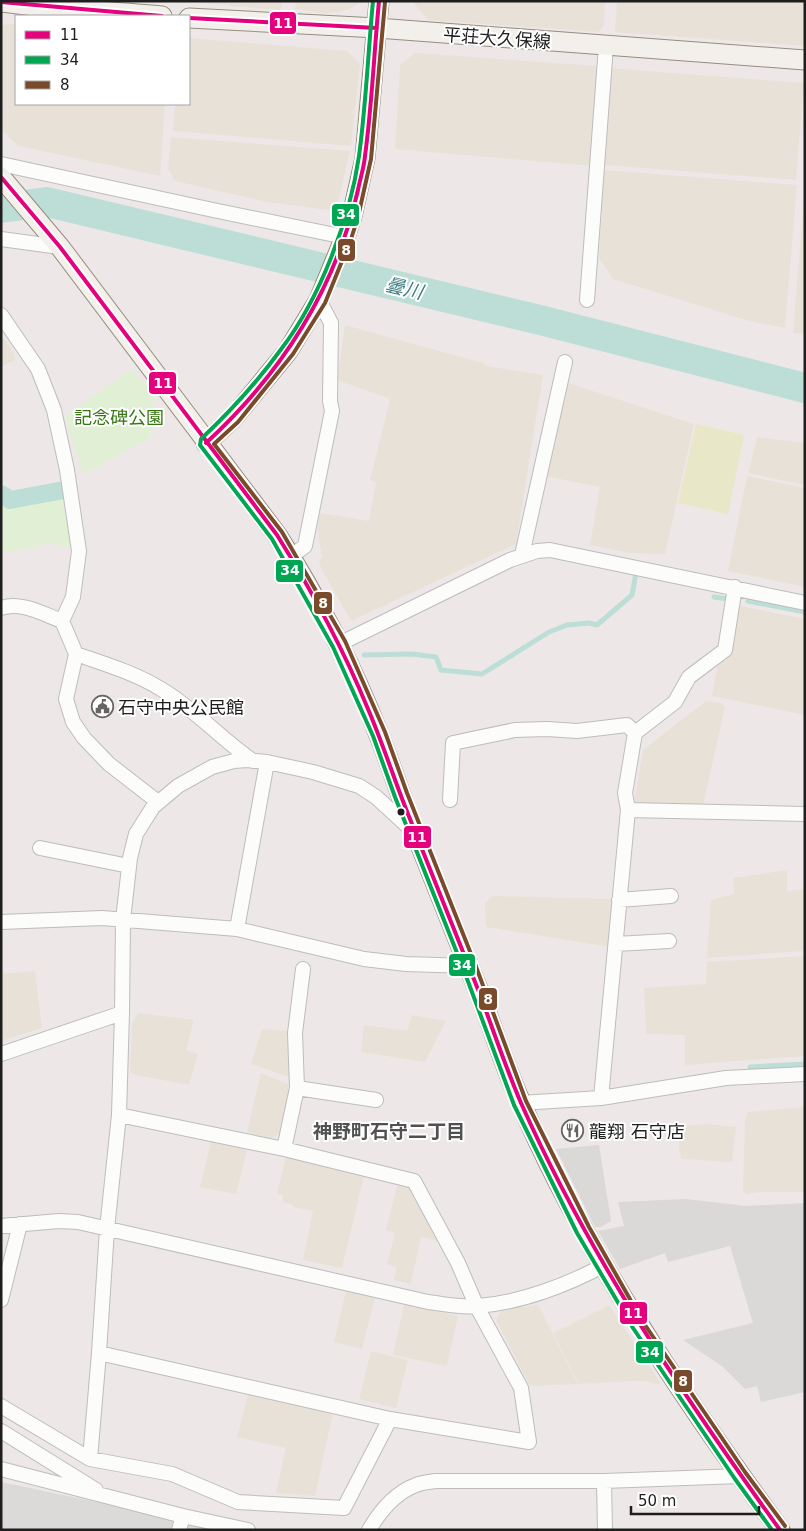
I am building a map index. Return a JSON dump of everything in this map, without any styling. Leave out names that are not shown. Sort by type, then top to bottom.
[{"type":"main road","points":[[206,443],[233,418],[288,351],[319,300],[345,237],[352,216],[365,158],[379,1]]},
{"type":"main road","points":[[1,2],[34,7],[150,15]]},
{"type":"main road","name":"平荘大久保線","points":[[190,18],[377,28],[805,60]]},
{"type":"main road","points":[[1,177],[60,247],[276,535],[290,557],[339,644],[379,734],[520,1103],[574,1213],[638,1326],[740,1476],[780,1530]]},
{"type":"street","points":[[587,300],[606,46]]},
{"type":"street","points":[[1,164],[345,237]]},
{"type":"street","points":[[1,239],[60,247]]},
{"type":"street","points":[[290,557],[305,546],[332,411],[330,400],[330,323],[319,300]]},
{"type":"street","points":[[1,316],[38,369],[54,410],[67,470],[79,551],[73,597],[62,621]]},
{"type":"street","points":[[522,555],[565,362]]},
{"type":"street","points":[[339,644],[522,555],[550,550],[736,587],[805,603]]},
{"type":"street","points":[[601,1098],[628,810],[625,793],[635,733],[675,702],[690,677],[725,650],[736,587]]},
{"type":"street","points":[[1,608],[9,605],[20,606],[62,621],[76,654],[66,700],[73,722],[84,738],[109,764],[158,802]]},
{"type":"street","points":[[76,654],[139,676],[163,690],[253,761]]},
{"type":"street","points":[[450,800],[453,743],[514,730],[547,729],[577,731],[627,724],[635,733]]},
{"type":"street","points":[[90,1459],[107,1229],[118,1115],[123,920],[136,834],[142,821],[158,802],[178,786],[212,767],[234,761],[253,761],[267,762],[313,772],[359,786],[376,797],[416,834]]},
{"type":"street","points":[[237,929],[267,762]]},
{"type":"street","points":[[628,810],[805,814]]},
{"type":"street","points":[[40,848],[130,866]]},
{"type":"street","points":[[619,900],[671,896]]},
{"type":"street","points":[[1,922],[102,918],[237,929],[364,959],[406,964],[469,966]]},
{"type":"street","points":[[616,944],[669,941]]},
{"type":"street","points":[[284,1149],[297,1088],[295,1032],[303,969]]},
{"type":"street","points":[[1,1054],[122,1012]]},
{"type":"street","points":[[520,1103],[601,1098],[726,1078],[805,1074]]},
{"type":"street","points":[[297,1088],[376,1100]]},
{"type":"street","points":[[99,1353],[390,1419],[529,1442],[520,1388],[477,1307],[458,1263],[414,1180],[284,1149],[118,1115]]},
{"type":"street","points":[[1,1226],[59,1221],[78,1222],[428,1302],[477,1307],[520,1298],[551,1288],[604,1265]]},
{"type":"street","points":[[1,1300],[20,1224]]},
{"type":"street","points":[[1,1406],[90,1459],[172,1474],[238,1502],[344,1508],[390,1419]]},
{"type":"street","points":[[1,1431],[107,1497]]},
{"type":"street","points":[[1,1469],[107,1497],[181,1523],[248,1530]]},
{"type":"street","points":[[369,1530],[378,1515],[392,1500],[417,1484],[436,1481],[604,1481],[740,1476]]},
{"type":"street","points":[[604,1481],[605,1530]]},
{"type":"shaded area","points":[[177,1],[227,1],[227,5]]},
{"type":"shaded area","points":[[229,1],[282,1],[281,10],[228,6]]},
{"type":"shaded area","points":[[296,1],[361,1],[352,8],[339,12],[323,13],[295,9]]},
{"type":"shaded area","points":[[412,1],[605,1],[604,24],[599,32],[428,20]]},
{"type":"shaded area","points":[[617,1],[805,1],[805,46],[615,32]]},
{"type":"shaded area","points":[[15,24],[15,105],[165,105],[160,176],[19,146],[1,130],[1,25]]},
{"type":"shaded area","points":[[190,38],[347,51],[360,64],[351,146],[173,131],[175,105],[190,105]]},
{"type":"shaded area","points":[[415,53],[597,66],[592,166],[395,149],[400,65]]},
{"type":"shaded area","points":[[609,68],[804,83],[796,180],[604,165]]},
{"type":"shaded area","points":[[171,137],[350,151],[336,211],[267,202],[175,181],[168,169]]},
{"type":"shaded area","points":[[604,170],[797,185],[785,328],[749,321],[613,279],[599,258]]},
{"type":"shaded area","points":[[805,190],[805,334],[793,333]]},
{"type":"shaded area","points":[[345,325],[483,363],[486,366],[543,375],[516,544],[351,621],[321,568],[319,561],[322,557],[317,526],[320,513],[369,521],[376,482],[370,480],[390,399],[337,380]]},
{"type":"shaded area","points":[[1,334],[15,356],[15,360],[1,367]]},
{"type":"shaded area","points":[[565,382],[694,424],[665,554],[631,553],[590,545],[600,487],[545,476]]},
{"type":"shaded area","points":[[757,437],[805,443],[805,485],[748,473]]},
{"type":"shaded area","points":[[747,476],[805,488],[805,587],[728,571]]},
{"type":"shaded area","points":[[740,606],[805,619],[805,715],[712,696],[717,667],[729,658]]},
{"type":"shaded area","points":[[706,701],[721,703],[725,707],[703,806],[640,804],[635,801],[643,750]]},
{"type":"shaded area","points":[[787,870],[787,891],[805,889],[805,951],[707,958],[711,900],[734,894],[733,878]]},
{"type":"shaded area","points":[[493,896],[614,899],[610,947],[486,927],[485,903]]},
{"type":"shaded area","points":[[805,956],[805,1056],[685,1065],[685,1035],[646,1034],[644,988],[706,984],[707,962]]},
{"type":"shaded area","points":[[35,971],[42,1028],[1,1041],[1,974]]},
{"type":"shaded area","points":[[138,1013],[194,1020],[186,1050],[198,1054],[189,1085],[131,1073],[132,1023]]},
{"type":"shaded area","points":[[412,1015],[446,1021],[425,1062],[361,1052],[364,1025],[407,1031]]},
{"type":"shaded area","points":[[262,1029],[288,1031],[289,1077],[251,1064]]},
{"type":"shaded area","points":[[261,1073],[288,1084],[289,1096],[279,1135],[269,1139],[247,1132]]},
{"type":"shaded area","points":[[805,1107],[805,1192],[746,1194],[743,1191],[745,1120],[748,1112]]},
{"type":"shaded area","points":[[707,1124],[736,1127],[732,1162],[682,1159],[679,1151],[680,1126]]},
{"type":"shaded area","points":[[211,1141],[247,1150],[236,1194],[200,1187]]},
{"type":"shaded area","points":[[599,1145],[611,1221],[601,1227],[595,1227],[556,1149]]},
{"type":"shaded area","points":[[286,1157],[364,1176],[342,1268],[303,1260],[313,1211],[293,1207],[293,1205],[283,1202],[283,1195],[277,1194]]},
{"type":"shaded area","points":[[398,1183],[411,1187],[438,1241],[421,1237],[411,1284],[394,1280],[397,1267],[387,1264],[395,1233],[386,1230]]},
{"type":"shaded area","points":[[686,1199],[746,1206],[805,1203],[805,1392],[761,1402],[757,1386],[745,1389],[723,1367],[683,1340],[753,1323],[730,1246],[668,1262],[665,1253],[620,1269],[598,1231],[624,1226],[618,1202]]},
{"type":"shaded area","points":[[346,1291],[375,1298],[362,1349],[334,1342]]},
{"type":"shaded area","points":[[404,1305],[458,1316],[447,1366],[393,1355]]},
{"type":"shaded area","points":[[538,1305],[578,1384],[530,1386],[496,1320],[501,1310]]},
{"type":"shaded area","points":[[609,1305],[660,1382],[659,1385],[646,1381],[579,1384],[553,1333]]},
{"type":"shaded area","points":[[371,1351],[408,1360],[396,1408],[359,1399]]},
{"type":"shaded area","points":[[249,1389],[334,1408],[315,1496],[276,1493],[288,1437],[285,1448],[237,1437]]},
{"type":"shaded area","points":[[1,1482],[229,1530],[1,1530]]},
{"type":"green space","name":"記念碑公園","points":[[132,369],[155,396],[150,438],[83,474],[65,416]]},
{"type":"green space","points":[[696,424],[744,435],[728,514],[678,503]]},
{"type":"green space","points":[[65,493],[73,549],[51,543],[9,552],[1,551],[1,496],[9,502]]},
{"type":"waterway","name":"曇川","points":[[1,208],[47,202],[540,320],[805,388]]},
{"type":"waterway","points":[[1,494],[10,500],[64,490]]},
{"type":"waterway","points":[[364,655],[412,654],[436,657],[441,670],[482,674],[549,632],[567,625],[589,623],[597,625],[632,595],[636,573]]},
{"type":"waterway","points":[[714,597],[728,599]]},
{"type":"waterway","points":[[748,601],[805,612]]},
{"type":"waterway","points":[[750,1067],[805,1064]]},
{"type":"transit line","name":"34","points":[[373,1],[359,156],[349,206],[331,257],[321,282],[296,328],[244,395],[201,439],[200,445],[272,539],[333,647],[373,736],[514,1105],[577,1233],[633,1328],[735,1479],[772,1530]]},
{"type":"transit line","name":"11","points":[[206,443],[233,416],[281,359],[302,328],[320,296],[335,262],[348,227],[364,165],[379,1]]},
{"type":"transit line","name":"11","points":[[1,2],[150,15]]},
{"type":"transit line","name":"8","points":[[385,2],[371,159],[351,239],[325,303],[293,354],[238,422],[214,444],[282,532],[345,641],[385,732],[526,1101],[589,1227],[643,1322],[745,1472],[785,1526]]},
{"type":"transit line","name":"11","points":[[190,18],[377,28]]},
{"type":"transit line","name":"11","points":[[1,177],[60,247],[277,535],[302,577],[337,642],[379,735],[515,1089],[548,1160],[576,1215],[639,1323],[708,1427],[780,1530]]},
{"type":"place","name":"石守中央公民館","points":[[102,707]]},
{"type":"place","name":"龍翔 石守店","points":[[573,1131]]},
{"type":"district","name":"神野町石守二丁目","points":[[389,1131]]}]
